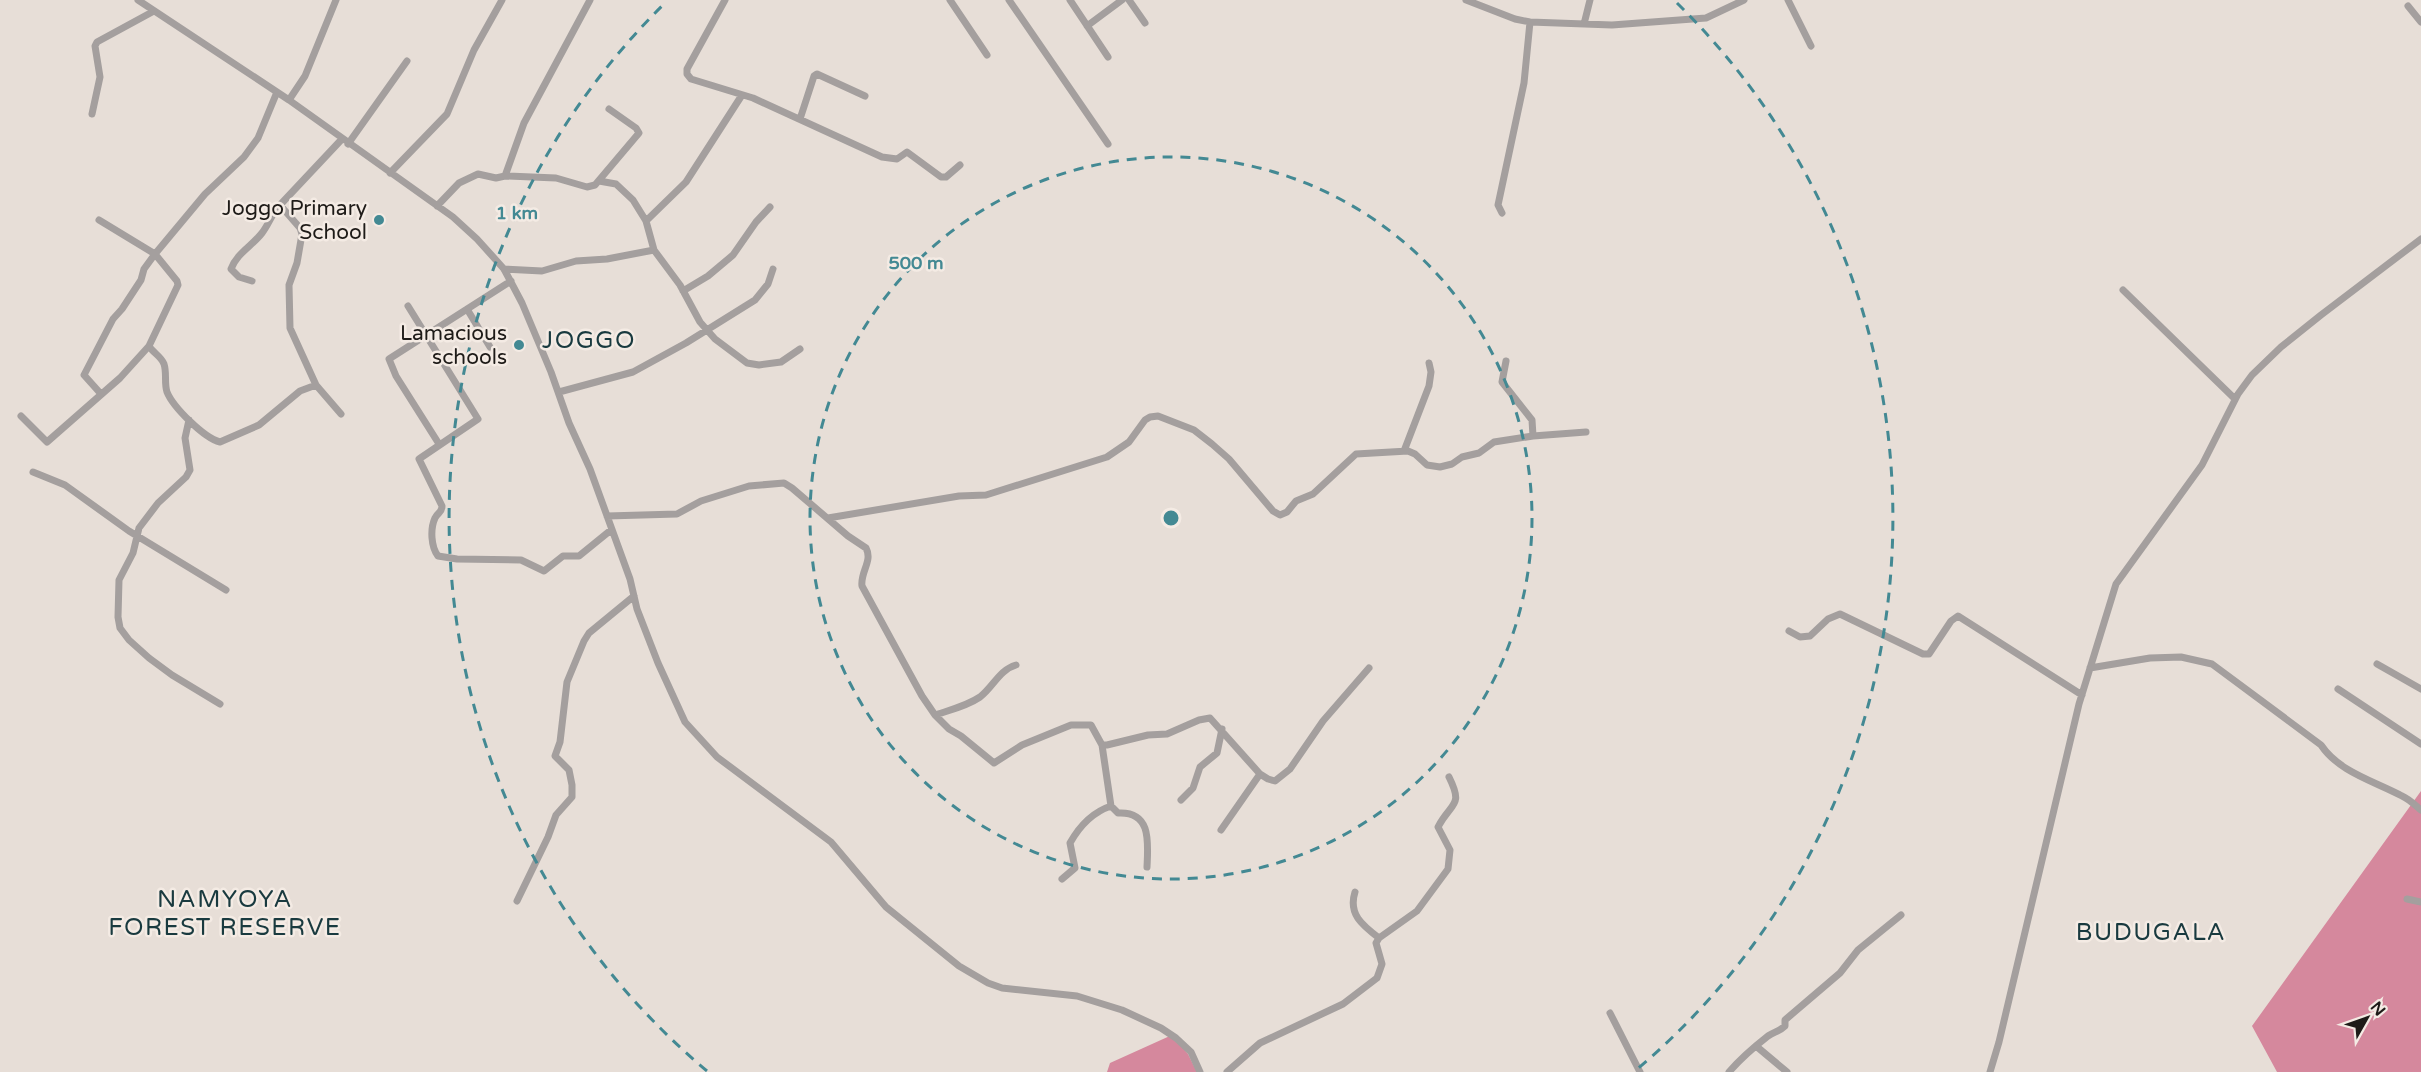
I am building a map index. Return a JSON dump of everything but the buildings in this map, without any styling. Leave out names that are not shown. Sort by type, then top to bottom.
[{"type":"street","points":[[138,0],[289,100],[437,206],[477,239],[504,269],[537,336],[569,423],[590,469],[637,609],[670,690],[685,722],[694,734],[717,757],[831,842],[871,892],[926,942],[959,966],[988,983],[1002,988],[1077,996],[1096,1001],[1161,1028],[1186,1047],[1196,1061],[1200,1072]]},
{"type":"street","points":[[289,100],[305,76],[336,0]]},
{"type":"street","points":[[390,173],[447,114],[474,50],[502,0]]},
{"type":"street","points":[[506,176],[524,123],[590,0]]},
{"type":"street","points":[[725,0],[694,54],[687,74],[695,81],[742,95],[882,157],[897,159],[907,152],[941,177],[946,177],[960,165]]},
{"type":"street","points":[[950,0],[987,55]]},
{"type":"street","points":[[1010,0],[1108,144]]},
{"type":"street","points":[[1070,0],[1108,57]]},
{"type":"street","points":[[1087,26],[1122,0]]},
{"type":"street","points":[[1129,0],[1144,23]]},
{"type":"street","points":[[1466,0],[1515,19],[1530,22],[1584,24],[1653,24],[1706,18],[1744,0]]},
{"type":"street","points":[[1584,24],[1590,0]]},
{"type":"street","points":[[1788,0],[1811,46]]},
{"type":"street","points":[[2408,6],[2421,22]]},
{"type":"street","points":[[92,114],[100,77],[95,46],[97,42],[154,11]]},
{"type":"street","points":[[1502,213],[1498,205],[1524,83],[1530,22]]},
{"type":"street","points":[[252,281],[232,272],[233,263],[244,249],[262,233],[271,214],[345,142],[407,61]]},
{"type":"street","points":[[800,119],[814,76],[817,74],[865,96]]},
{"type":"street","points":[[101,394],[84,375],[112,319],[122,309],[155,254],[205,194],[244,157],[258,138],[277,92]]},
{"type":"street","points":[[646,221],[686,182],[742,95]]},
{"type":"street","points":[[437,206],[459,183],[478,174],[496,178],[506,176],[556,178],[587,187],[595,185],[639,133],[636,128],[609,109]]},
{"type":"street","points":[[599,182],[610,182],[625,192],[646,221],[654,250],[683,291],[706,331],[734,355],[747,363],[759,366],[781,362],[800,349]]},
{"type":"street","points":[[280,205],[300,228],[302,234],[297,262],[289,285],[290,328],[316,385],[341,414]]},
{"type":"street","points":[[683,291],[708,276],[734,255],[756,222],[770,207]]},
{"type":"street","points":[[21,416],[47,442],[120,378],[149,346],[178,285],[155,254],[99,220]]},
{"type":"street","points":[[1990,1072],[2082,695],[2116,584],[2202,465],[2235,399],[2252,375],[2281,347],[2421,239]]},
{"type":"street","points":[[504,269],[542,271],[576,261],[607,259],[654,250]]},
{"type":"street","points":[[559,393],[633,372],[706,331],[761,293],[768,284],[773,268]]},
{"type":"street","points":[[439,444],[396,376],[389,359],[511,281]]},
{"type":"street","points":[[2123,290],[2235,399]]},
{"type":"street","points":[[408,306],[427,333],[478,419],[419,459],[442,506],[442,511],[435,520],[432,543],[438,556],[457,559],[521,560],[544,571],[563,556],[579,556],[611,530]]},
{"type":"street","points":[[467,309],[490,347]]},
{"type":"street","points":[[149,346],[162,360],[165,367],[166,389],[170,398],[204,435],[220,442],[259,424],[300,391],[316,385]]},
{"type":"street","points":[[1506,361],[1502,382],[1534,423],[1533,436]]},
{"type":"street","points":[[1404,451],[1429,386],[1431,372],[1429,363]]},
{"type":"street","points":[[828,518],[959,496],[986,495],[1107,457],[1129,442],[1145,420],[1158,416],[1202,435],[1229,459],[1273,511],[1280,515],[1287,512],[1296,501],[1314,494],[1356,454],[1404,451],[1415,454],[1427,465],[1440,467],[1479,453],[1494,442],[1586,432]]},
{"type":"street","points":[[189,420],[185,438],[190,470],[186,477],[158,502],[136,535],[133,553],[119,580],[118,617],[120,628],[129,640],[172,675],[220,704]]},
{"type":"street","points":[[33,472],[65,485],[136,535],[226,590]]},
{"type":"street","points":[[607,516],[677,514],[714,497],[749,486],[784,483],[792,488],[866,548],[869,559],[862,574],[862,586],[922,696],[935,715],[949,729],[961,736],[994,764],[1022,745],[1071,725],[1091,725],[1102,745],[1111,806],[1118,813],[1132,814],[1145,827],[1148,836],[1147,867]]},
{"type":"street","points":[[517,901],[548,837],[556,815],[572,797],[568,770],[555,756],[560,742],[562,710],[571,670],[589,633],[634,596]]},
{"type":"street","points":[[1789,631],[1800,637],[1810,636],[1828,618],[1840,614],[1923,654],[1929,654],[1951,621],[1958,616],[2082,695]]},
{"type":"street","points":[[2090,668],[2150,658],[2181,657],[2212,664],[2321,745],[2327,754],[2342,766],[2368,781],[2403,796],[2421,810]]},
{"type":"street","points":[[2377,664],[2421,689]]},
{"type":"street","points":[[935,715],[963,706],[980,696],[1002,673],[1016,665]]},
{"type":"street","points":[[1102,745],[1148,735],[1167,734],[1206,718],[1214,720],[1260,774],[1275,781],[1284,776],[1323,720],[1369,668]]},
{"type":"street","points":[[2338,689],[2421,744]]},
{"type":"street","points":[[1180,800],[1192,788],[1200,767],[1217,753],[1222,729]]},
{"type":"street","points":[[1221,830],[1260,774]]},
{"type":"street","points":[[1227,1072],[1260,1043],[1343,1004],[1377,978],[1382,964],[1376,943],[1379,938],[1417,911],[1448,869],[1450,850],[1438,827],[1457,800],[1457,794],[1449,777]]},
{"type":"street","points":[[1062,879],[1075,868],[1070,843],[1078,828],[1104,808],[1111,806]]},
{"type":"street","points":[[1355,892],[1352,909],[1356,917],[1379,938]]},
{"type":"street","points":[[2408,899],[2421,902]]},
{"type":"street","points":[[1729,1072],[1756,1046],[1785,1026],[1785,1020],[1840,973],[1858,950],[1901,915]]},
{"type":"street","points":[[1610,1013],[1640,1072]]},
{"type":"street","points":[[1756,1046],[1787,1072]]},
{"type":"shaded area","points":[[2421,791],[2421,1072],[2277,1072],[2252,1026]]},
{"type":"shaded area","points":[[1172,1035],[1188,1054],[1197,1072],[1107,1072],[1110,1063]]},
{"type":"place","name":"Joggo Primary School","points":[[379,220]]},
{"type":"place","name":"Lamacious schools","points":[[519,345]]},
{"type":"district","name":"JOGGO","points":[[589,340]]},
{"type":"district","name":"NAMYOYA FOREST RESERVE","points":[[225,913]]},
{"type":"district","name":"BUDUGALA","points":[[2151,932]]}]
